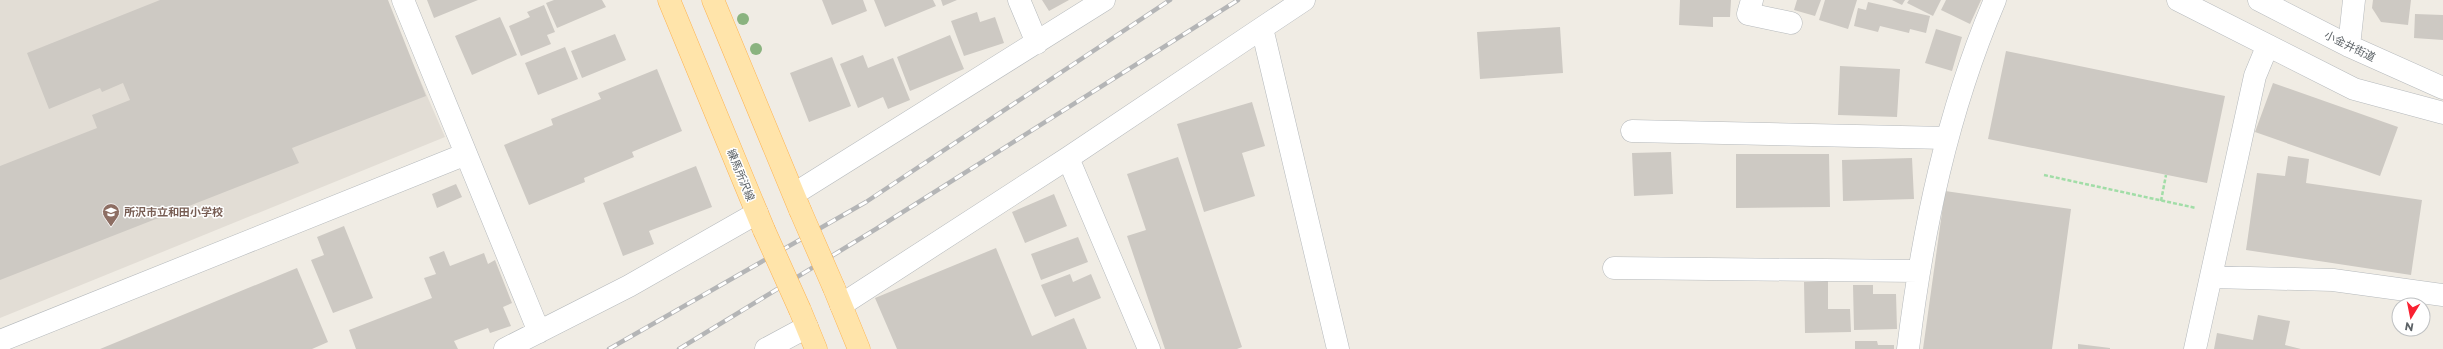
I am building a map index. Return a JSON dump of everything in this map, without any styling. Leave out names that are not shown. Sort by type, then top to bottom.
[{"type":"main road","name":"練馬所沢線","points":[[670,0],[760,222],[804,318],[816,349]]},
{"type":"main road","points":[[713,0],[859,349]]},
{"type":"street","points":[[403,0],[539,332]]},
{"type":"street","points":[[1019,0],[1037,43]]},
{"type":"street","points":[[797,202],[1104,0]]},
{"type":"street","points":[[838,297],[1068,158],[1304,0]]},
{"type":"street","points":[[1752,0],[1748,14],[1791,23]]},
{"type":"street","points":[[1908,349],[1918,271],[1946,138],[1973,51],[1995,0]]},
{"type":"street","points":[[2178,0],[2267,47],[2354,89],[2443,113]]},
{"type":"street","name":"小金井街道","points":[[2259,0],[2349,46],[2443,88]]},
{"type":"street","points":[[2349,46],[2354,0]]},
{"type":"street","points":[[1262,28],[1338,349]]},
{"type":"street","points":[[2195,349],[2226,214],[2255,76],[2267,47]]},
{"type":"street","points":[[1632,131],[1946,138]]},
{"type":"street","points":[[0,341],[466,154]]},
{"type":"street","points":[[1068,158],[1149,349]]},
{"type":"street","points":[[505,349],[760,222]]},
{"type":"street","points":[[1614,268],[1918,271]]},
{"type":"street","points":[[2212,277],[2332,280],[2443,295]]},
{"type":"street","points":[[766,349],[804,318]]},
{"type":"path","points":[[2044,175],[2226,214]]},
{"type":"path","points":[[2161,200],[2166,175]]},
{"type":"shaded area","name":"所沢市立和田小学校","points":[[0,0],[385,0],[445,137],[0,318]]},
{"type":"building","name":"所沢市立和田小学校","points":[[160,0],[388,0],[426,96],[292,148],[299,163],[0,280],[0,166],[97,128],[92,115],[130,100],[123,83],[102,92],[100,88],[49,109],[27,53]]},
{"type":"building","points":[[427,0],[478,0],[434,18]]},
{"type":"building","points":[[554,0],[602,0],[606,7],[557,28],[546,3]]},
{"type":"building","points":[[822,0],[863,0],[867,11],[832,25]]},
{"type":"building","points":[[874,0],[933,0],[936,6],[885,27]]},
{"type":"building","points":[[941,0],[957,0],[943,6]]},
{"type":"building","points":[[1042,0],[1069,0],[1049,11]]},
{"type":"building","points":[[1680,0],[1731,0],[1730,17],[1713,17],[1713,27],[1679,25]]},
{"type":"building","points":[[1797,0],[1821,0],[1815,16],[1794,10]]},
{"type":"building","points":[[1825,0],[1857,0],[1848,29],[1819,20]]},
{"type":"building","points":[[1892,0],[1905,0],[1902,5]]},
{"type":"building","points":[[1909,0],[1941,0],[1933,16],[1907,3]]},
{"type":"building","points":[[1946,0],[1981,0],[1970,24],[1941,10]]},
{"type":"building","points":[[2373,0],[2411,0],[2408,25],[2381,22],[2372,8]]},
{"type":"building","points":[[1868,2],[1930,16],[1926,33],[1910,29],[1909,33],[1880,26],[1878,32],[1854,26],[1858,8],[1866,10]]},
{"type":"building","points":[[544,5],[555,32],[547,35],[551,44],[521,56],[509,26],[530,17],[527,12]]},
{"type":"building","points":[[977,12],[980,22],[995,17],[1004,43],[964,56],[951,21]]},
{"type":"building","points":[[2415,14],[2443,15],[2443,40],[2414,38]]},
{"type":"building","points":[[500,17],[517,55],[472,75],[455,36]]},
{"type":"building","points":[[1560,27],[1563,73],[1480,79],[1477,32]]},
{"type":"building","points":[[1936,29],[1962,37],[1952,71],[1925,63]]},
{"type":"building","points":[[615,34],[626,60],[582,78],[571,51]]},
{"type":"building","points":[[950,35],[964,69],[910,91],[897,57]]},
{"type":"building","points":[[565,47],[578,79],[538,95],[525,63]]},
{"type":"building","points":[[2006,51],[2225,96],[2207,183],[1988,139]]},
{"type":"building","points":[[863,55],[868,68],[893,58],[910,100],[888,109],[883,97],[858,108],[840,64]]},
{"type":"building","points":[[832,57],[851,106],[809,122],[790,73]]},
{"type":"building","points":[[1840,66],[1900,69],[1897,117],[1838,115]]},
{"type":"building","points":[[657,69],[682,131],[632,152],[634,157],[584,178],[585,182],[529,205],[504,145],[553,125],[551,119],[601,99],[598,93]]},
{"type":"building","points":[[2273,83],[2398,127],[2380,176],[2255,132]]},
{"type":"building","points":[[1252,102],[1265,146],[1242,153],[1255,196],[1204,212],[1177,124]]},
{"type":"building","points":[[1671,152],[1673,194],[1634,196],[1632,153]]},
{"type":"building","points":[[1736,154],[1829,154],[1830,207],[1736,208]]},
{"type":"building","points":[[2288,156],[2309,159],[2306,183],[2422,200],[2411,275],[2246,250],[2257,173],[2285,176]]},
{"type":"building","points":[[1178,157],[1242,347],[1237,349],[1165,349],[1127,236],[1146,230],[1127,174]]},
{"type":"building","points":[[1912,158],[1914,199],[1843,201],[1842,160]]},
{"type":"building","points":[[696,166],[712,207],[649,231],[654,244],[623,256],[603,203]]},
{"type":"building","points":[[456,184],[462,197],[437,208],[432,194]]},
{"type":"building","points":[[1945,191],[2071,209],[2052,349],[1923,349]]},
{"type":"building","points":[[1054,194],[1067,226],[1025,243],[1012,212]]},
{"type":"building","points":[[344,226],[373,298],[333,313],[311,260],[324,255],[317,237]]},
{"type":"building","points":[[1078,237],[1088,262],[1041,280],[1031,254]]},
{"type":"building","points":[[996,248],[1032,336],[1074,318],[1087,349],[897,349],[875,298]]},
{"type":"building","points":[[444,251],[450,266],[484,253],[488,264],[495,260],[512,303],[503,307],[511,326],[490,333],[488,328],[454,341],[458,349],[356,349],[349,330],[432,298],[424,278],[436,274],[429,257]]},
{"type":"building","points":[[297,268],[328,342],[312,349],[100,349]]},
{"type":"building","points":[[1070,274],[1073,282],[1091,274],[1101,298],[1055,317],[1041,285]]},
{"type":"building","points":[[1828,281],[1828,309],[1850,309],[1851,332],[1805,333],[1804,282]]},
{"type":"building","points":[[1853,285],[1873,285],[1873,294],[1896,294],[1897,329],[1854,330]]},
{"type":"building","points":[[2258,315],[2290,321],[2285,345],[2301,349],[2214,349],[2217,333],[2253,340]]},
{"type":"building","points":[[1855,341],[1877,341],[1878,345],[1894,345],[1894,349],[1855,349]]},
{"type":"building","points":[[2078,344],[2110,348],[2110,349],[2078,349]]},
{"type":"railway","points":[[609,349],[866,202],[1170,0]]},
{"type":"railway","points":[[679,349],[876,229],[1238,0]]},
{"type":"place","name":"所沢市立和田小学校","points":[[111,227]]}]
